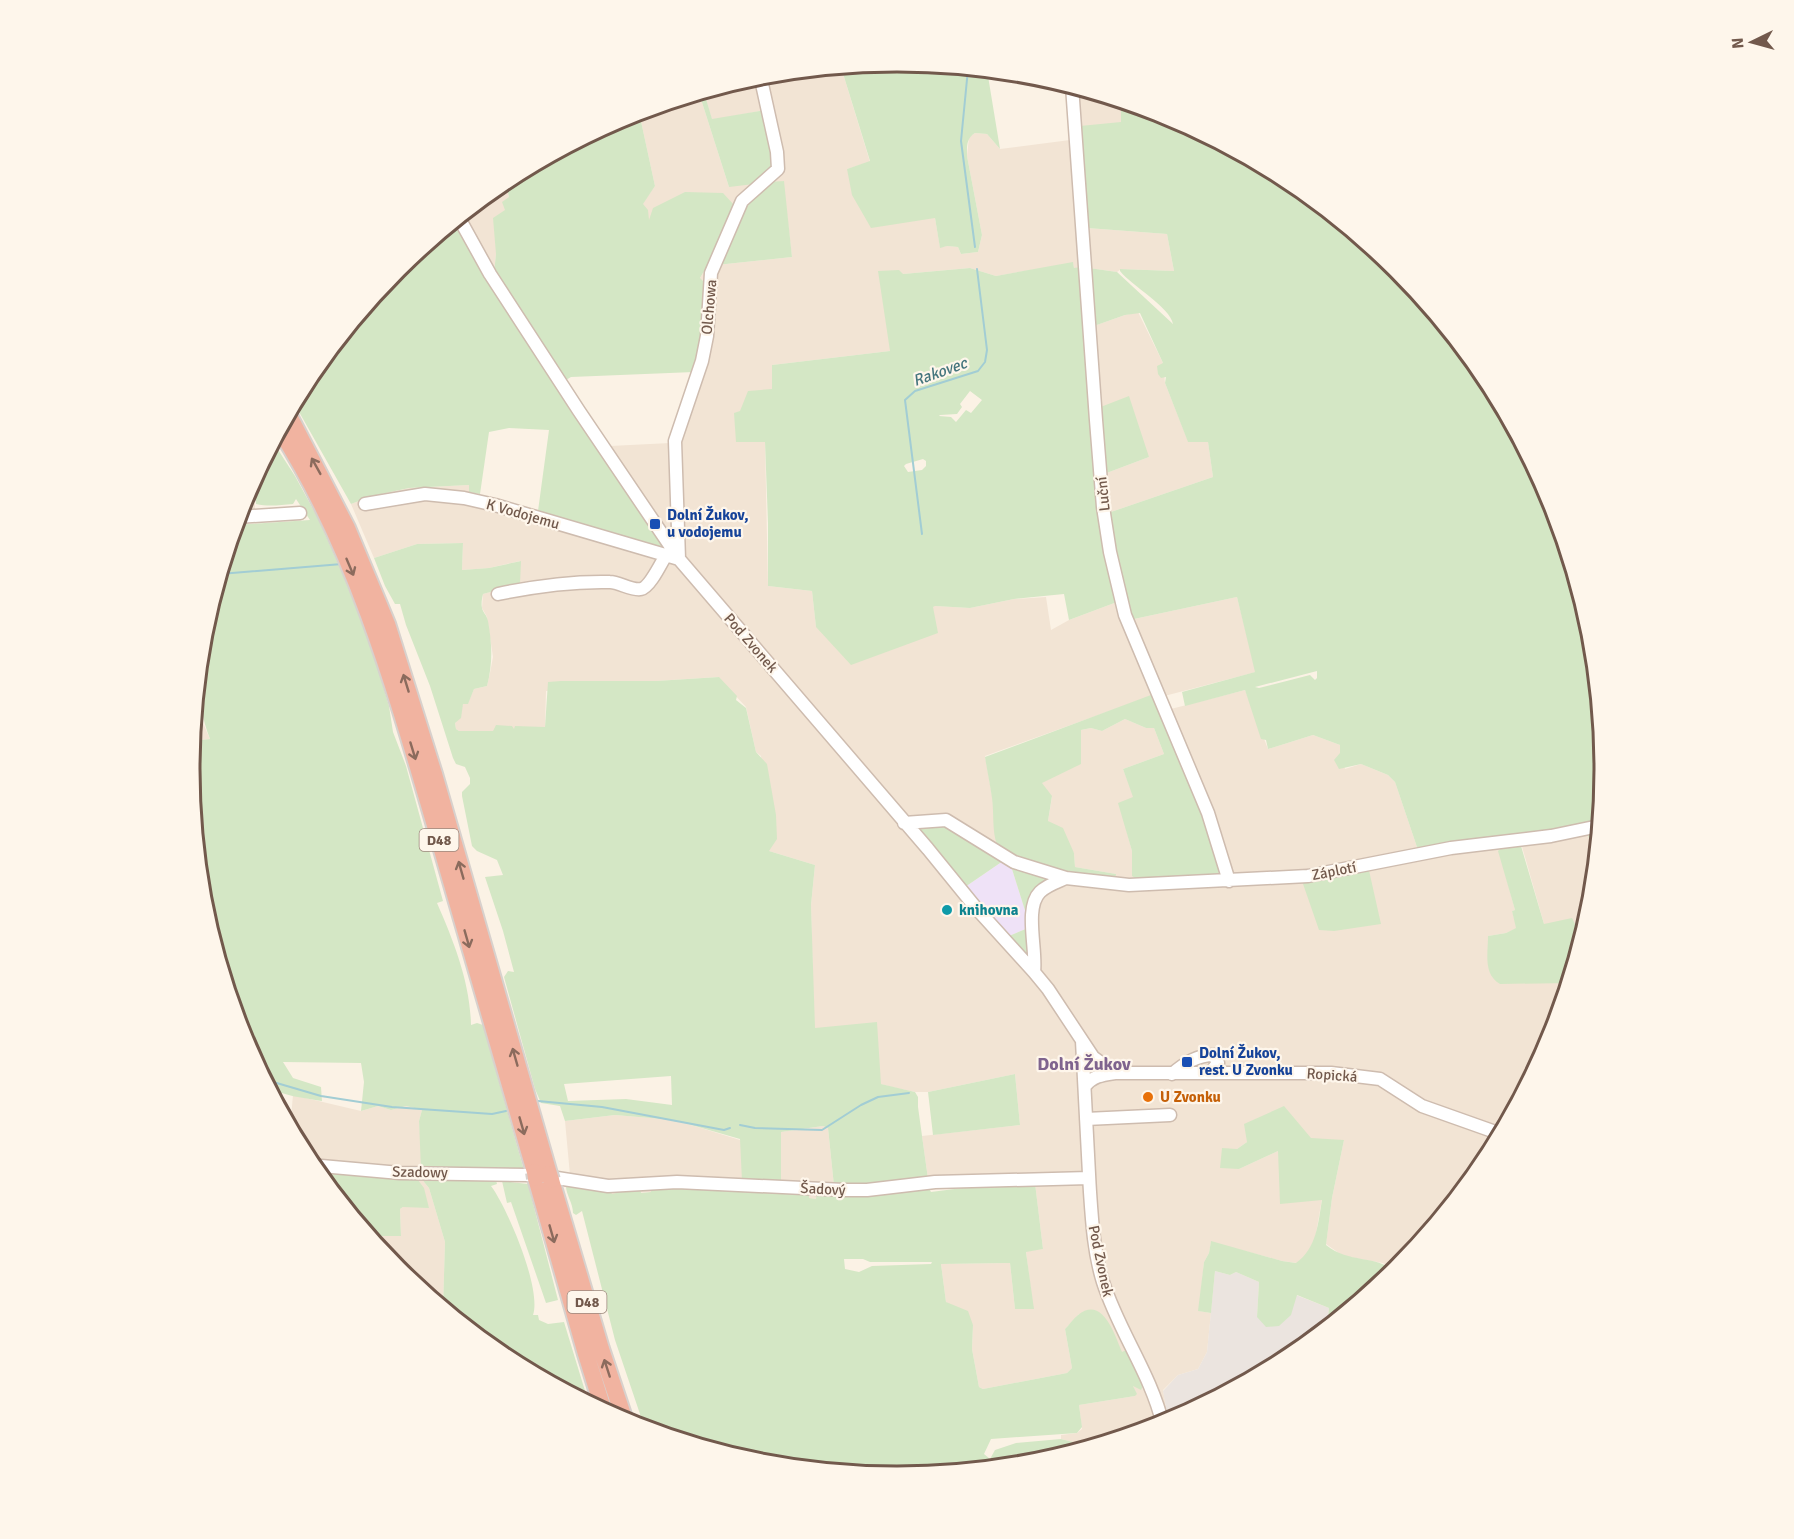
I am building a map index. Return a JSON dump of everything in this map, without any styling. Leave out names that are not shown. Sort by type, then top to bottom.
[{"type":"highway","name":"D48","points":[[292,423],[347,528],[387,624],[434,774],[543,1176],[586,1354],[600,1400]]},
{"type":"highway","name":"D48","points":[[284,437],[336,533],[374,629],[543,1176],[621,1410]]},
{"type":"street","name":"Olchowa","points":[[679,559],[675,441],[702,361],[707,336],[711,273],[742,201],[778,169],[777,152],[762,85]]},
{"type":"street","name":"Luční","points":[[1073,95],[1103,507],[1110,552],[1125,615],[1208,813],[1229,881]]},
{"type":"street","name":"Pod Zvonek","points":[[462,224],[490,274],[572,402],[679,559],[976,908],[1034,972],[1048,989],[1093,1057],[1115,1073]]},
{"type":"street","name":"K Vodojemu","points":[[365,504],[425,494],[464,498],[679,559]]},
{"type":"street","points":[[248,516],[300,513]]},
{"type":"street","points":[[498,594],[555,583],[613,582],[642,589],[666,555]]},
{"type":"street","name":"Záplotí","points":[[904,823],[946,820],[1014,862],[1066,878],[1130,885],[1308,876],[1451,848],[1551,836],[1592,827]]},
{"type":"street","points":[[1034,972],[1036,961],[1032,911],[1034,901],[1047,886],[1066,878]]},
{"type":"street","name":"Pod Zvonek","points":[[1082,1041],[1093,1232],[1102,1281],[1122,1332],[1152,1390],[1160,1415]]},
{"type":"street","points":[[1172,1074],[1187,1062],[1204,1055],[1214,1055],[1218,1063],[1211,1072]]},
{"type":"street","points":[[1084,1086],[1100,1075],[1115,1073]]},
{"type":"street","name":"Ropická","points":[[1115,1073],[1331,1073],[1380,1078],[1422,1107],[1493,1131]]},
{"type":"street","points":[[1086,1119],[1170,1115]]},
{"type":"street","name":"Szadowy","points":[[324,1166],[400,1173],[543,1176]]},
{"type":"street","name":"Šadový","points":[[543,1176],[608,1186],[677,1182],[844,1190],[867,1190],[935,1182],[1089,1178]]},
{"type":"shaded area","points":[[843,74],[870,162],[847,169],[935,218],[940,247],[958,247],[961,254],[978,252],[982,235],[967,156],[969,137],[975,133],[987,134],[1000,149],[1070,140],[1067,93],[1121,109],[1121,122],[1087,228],[1167,234],[1174,271],[1121,269],[1117,272],[1074,268],[1073,263],[996,276],[970,268],[903,274],[890,351],[772,365],[772,389],[765,441],[768,586],[812,591],[816,627],[935,606],[970,608],[1014,599],[1046,597],[1051,630],[1069,620],[1117,602],[1134,619],[1237,597],[1256,672],[1153,699],[1151,696],[985,756],[1002,851],[916,826],[1030,960],[1037,889],[1116,874],[1075,867],[1074,853],[1048,821],[1052,797],[1041,783],[1081,730],[1091,728],[1102,731],[1125,719],[1146,728],[1154,728],[1164,754],[1123,769],[1134,797],[1126,829],[1132,851],[1132,876],[1197,797],[1160,714],[1167,710],[1245,690],[1268,749],[1313,735],[1340,745],[1345,769],[1361,764],[1388,775],[1395,782],[1418,850],[1502,838],[1499,851],[1515,910],[1512,911],[1517,928],[1506,933],[1488,936],[1543,983],[1560,983],[1523,1078],[1501,1118],[1477,1157],[1450,1194],[1387,1266],[1383,1263],[1343,1256],[1326,1244],[1332,1198],[1344,1140],[1247,1142],[1237,1149],[1239,1169],[1278,1151],[1322,1199],[1315,1239],[1307,1255],[1297,1263],[1282,1261],[1211,1242],[1204,1262],[1199,1311],[1211,1313],[1207,1352],[1198,1369],[1178,1375],[1163,1390],[1167,1413],[1078,1443],[1061,1439],[1061,1435],[1077,1433],[1082,1429],[1079,1405],[1135,1396],[1133,1385],[1139,1375],[1126,1350],[1122,1353],[1079,1314],[1065,1329],[1072,1368],[1067,1373],[983,1389],[979,1387],[972,1349],[973,1325],[946,1302],[941,1264],[1010,1263],[1015,1309],[1033,1309],[1026,1251],[1043,1249],[1035,1183],[928,1179],[922,1136],[1020,1125],[1015,1074],[928,1092],[892,1087],[881,1084],[814,1028],[811,905],[815,865],[769,851],[761,756],[756,752],[746,707],[718,677],[656,681],[546,691],[545,727],[459,731],[455,723],[463,704],[468,703],[474,689],[487,686],[493,657],[487,617],[482,608],[483,594],[520,584],[520,561],[489,568],[462,570],[463,543],[417,544],[374,558],[351,504],[372,496],[409,488],[469,485],[469,492],[665,549],[599,452],[610,446],[670,443],[694,372],[700,278],[707,266],[792,257],[783,181],[745,204],[649,222],[642,204],[655,186],[641,121],[701,100],[729,187],[766,110],[712,120],[706,99],[761,85]]},
{"type":"shaded area","points":[[508,191],[509,197],[494,272],[467,221]]},
{"type":"shaded area","points":[[1138,312],[1163,363],[1165,383],[1188,441],[1208,442],[1213,477],[1108,513],[1104,474],[1149,457],[1098,408],[1094,326]]},
{"type":"shaded area","points":[[255,498],[255,510],[250,510]]},
{"type":"shaded area","points":[[201,723],[203,723],[210,739],[201,740]]},
{"type":"shaded area","points":[[1587,833],[1591,843],[1589,861],[1576,926],[1544,924],[1519,836]]},
{"type":"shaded area","points":[[1003,861],[1012,869],[1028,920],[1028,928],[1009,936],[965,887]]},
{"type":"shaded area","points":[[293,1095],[361,1111],[378,1106],[391,1110],[406,1106],[422,1110],[419,1121],[424,1182],[429,1188],[445,1242],[443,1299],[404,1263],[379,1236],[401,1236],[400,1209],[403,1207],[429,1207],[326,1170],[291,1115]]},
{"type":"shaded area","points":[[615,1115],[675,1120],[740,1140],[781,1183],[781,1132],[823,1126],[828,1128],[834,1186],[817,1199],[664,1190],[651,1186],[651,1192],[611,1194],[570,1175],[565,1121]]},
{"type":"shaded area","points":[[1215,1271],[1230,1275],[1236,1272],[1259,1282],[1257,1317],[1296,1295],[1329,1308],[1328,1318],[1285,1349],[1246,1374],[1167,1413],[1163,1391],[1178,1375],[1198,1369],[1207,1352]]},
{"type":"green space","points":[[943,73],[988,78],[1000,149],[987,134],[975,133],[968,143],[967,156],[982,235],[978,252],[961,254],[958,247],[940,248],[935,218],[871,228],[852,195],[847,169],[870,161],[843,74]]},
{"type":"green space","points":[[706,99],[712,119],[766,110],[773,166],[754,184],[729,187],[701,100]]},
{"type":"green space","points":[[1121,109],[1164,125],[1246,165],[1322,216],[1357,245],[1390,276],[1450,345],[1477,382],[1523,461],[1557,545],[1571,589],[1589,678],[1594,770],[1592,825],[1418,850],[1395,782],[1388,775],[1361,764],[1339,769],[1334,760],[1340,753],[1340,745],[1313,735],[1268,749],[1266,740],[1261,739],[1245,690],[1185,706],[1182,692],[1255,672],[1237,597],[1134,619],[1129,617],[1108,513],[1213,477],[1208,442],[1188,442],[1165,383],[1166,377],[1161,378],[1158,374],[1157,366],[1163,363],[1140,313],[1125,315],[1094,326],[1089,268],[1117,272],[1173,324],[1165,311],[1120,269],[1174,271],[1167,234],[1087,228],[1080,126],[1121,122]],"holes":[[[1317,671],[1315,680],[1310,675],[1259,688],[1255,687]]]},
{"type":"green space","points":[[641,121],[655,186],[643,204],[648,210],[649,220],[653,208],[685,192],[723,193],[734,205],[769,182],[784,181],[792,257],[707,266],[700,278],[705,283],[704,317],[694,372],[571,377],[566,380],[558,372],[494,272],[496,254],[493,218],[505,210],[502,202],[509,197],[508,191],[548,165]]},
{"type":"green space","points":[[458,227],[488,282],[574,415],[666,550],[538,511],[549,430],[509,428],[489,432],[480,494],[469,492],[469,485],[409,488],[372,496],[351,504],[299,412],[344,345],[373,310],[404,276]]},
{"type":"green space","points":[[1073,262],[1074,268],[1081,267],[1117,602],[1069,620],[1064,594],[1014,599],[970,608],[935,606],[933,607],[938,633],[851,665],[816,627],[812,591],[768,586],[765,442],[736,442],[734,413],[740,411],[748,391],[772,389],[772,365],[890,351],[878,271],[899,270],[903,274],[970,268],[996,276]],"holes":[[[970,391],[982,400],[971,413],[966,410],[956,422],[951,417],[939,416],[957,414],[962,407],[960,404]],[[923,459],[926,461],[926,466],[922,470],[908,472],[904,466]]]},
{"type":"green space","points":[[1129,396],[1149,457],[1104,474],[1098,408]]},
{"type":"green space","points":[[278,449],[318,518],[371,645],[389,706],[393,732],[406,766],[443,901],[437,903],[455,947],[468,993],[471,1025],[477,1023],[483,1025],[524,1170],[421,1169],[419,1121],[422,1110],[406,1106],[391,1110],[378,1106],[361,1111],[364,1082],[361,1063],[283,1062],[293,1078],[321,1087],[322,1101],[279,1092],[253,1036],[223,950],[213,906],[205,861],[200,770],[201,740],[210,739],[202,712],[213,633],[223,589],[245,524],[310,520],[296,499],[293,504],[270,506],[256,504],[256,497]]},
{"type":"green space","points":[[463,543],[462,570],[489,568],[521,561],[520,584],[483,594],[482,606],[488,621],[491,645],[489,678],[487,686],[474,689],[468,704],[463,704],[461,718],[455,723],[459,731],[493,731],[496,725],[512,726],[514,729],[515,726],[545,727],[548,682],[656,681],[719,677],[737,696],[736,700],[746,708],[756,752],[767,764],[776,815],[777,839],[769,851],[815,865],[811,905],[815,1028],[877,1022],[881,1084],[915,1092],[918,1097],[928,1179],[867,1187],[834,1186],[828,1128],[823,1126],[781,1132],[781,1183],[742,1181],[740,1139],[674,1120],[615,1115],[565,1121],[560,1106],[541,1103],[535,1089],[504,977],[508,971],[514,972],[485,877],[503,875],[497,860],[477,851],[472,846],[462,796],[462,792],[470,784],[470,778],[465,767],[456,764],[453,758],[400,604],[395,604],[374,558],[417,544]],"holes":[[[671,1076],[672,1105],[626,1099],[568,1101],[564,1084]]]},
{"type":"green space","points":[[1151,695],[1197,797],[1220,869],[1218,874],[1211,878],[1140,881],[1132,876],[1132,851],[1118,803],[1133,797],[1123,769],[1164,754],[1154,728],[1146,728],[1125,719],[1102,731],[1091,728],[1081,730],[1081,764],[1042,783],[1052,796],[1048,821],[1063,828],[1074,853],[1075,867],[1116,874],[1115,880],[1052,869],[1004,852],[995,839],[992,798],[985,757]]},
{"type":"green space","points":[[944,824],[1003,861],[965,887],[916,826]]},
{"type":"green space","points":[[1592,832],[1591,843],[1587,833]]},
{"type":"green space","points":[[1521,846],[1544,924],[1572,918],[1576,927],[1560,983],[1500,984],[1491,975],[1487,956],[1488,936],[1506,933],[1516,928],[1512,911],[1515,910],[1498,851]]},
{"type":"green space","points":[[1368,866],[1381,924],[1334,931],[1319,930],[1302,881]]},
{"type":"green space","points":[[1012,869],[1030,871],[1052,878],[1028,920]]},
{"type":"green space","points":[[1028,928],[1031,961],[1009,936]]},
{"type":"green space","points":[[1015,1074],[1020,1125],[933,1135],[928,1092]]},
{"type":"green space","points":[[1284,1106],[1311,1138],[1344,1140],[1332,1198],[1326,1245],[1344,1255],[1387,1266],[1328,1318],[1329,1308],[1297,1295],[1291,1315],[1279,1326],[1266,1327],[1257,1317],[1259,1282],[1236,1272],[1230,1275],[1215,1271],[1211,1313],[1198,1311],[1204,1262],[1209,1253],[1211,1241],[1296,1263],[1308,1250],[1318,1226],[1322,1200],[1280,1204],[1278,1151],[1239,1169],[1220,1168],[1222,1148],[1237,1149],[1247,1142],[1244,1124]]},
{"type":"green space","points":[[328,1172],[415,1176],[424,1188],[429,1208],[403,1207],[400,1209],[401,1236],[379,1236]]},
{"type":"green space","points":[[422,1176],[495,1177],[497,1184],[491,1186],[506,1211],[528,1268],[534,1303],[533,1315],[538,1315],[539,1320],[548,1324],[564,1322],[586,1393],[548,1374],[509,1349],[443,1299],[445,1242],[429,1188]]},
{"type":"green space","points":[[502,1181],[528,1184],[558,1300],[546,1303],[511,1202],[507,1203]]},
{"type":"green space","points":[[566,1183],[609,1189],[612,1194],[616,1193],[617,1188],[640,1187],[641,1193],[651,1192],[651,1186],[663,1185],[664,1189],[669,1190],[669,1185],[809,1195],[809,1198],[816,1199],[817,1192],[928,1187],[931,1192],[1001,1183],[1035,1183],[1043,1249],[1026,1252],[1034,1309],[1015,1309],[1010,1263],[941,1264],[946,1302],[968,1311],[973,1325],[972,1349],[979,1387],[983,1389],[1067,1373],[1072,1368],[1065,1329],[1078,1315],[1087,1310],[1094,1310],[1107,1320],[1122,1352],[1126,1350],[1143,1386],[1141,1390],[1133,1386],[1137,1394],[1135,1396],[1079,1405],[1082,1427],[1077,1433],[991,1439],[984,1454],[990,1459],[995,1450],[1016,1443],[1061,1439],[1077,1443],[1033,1454],[943,1466],[851,1466],[806,1461],[761,1454],[673,1430],[641,1418],[615,1340],[582,1211],[576,1215],[573,1213]],"holes":[[[844,1259],[863,1259],[870,1262],[932,1262],[931,1264],[872,1266],[859,1272],[845,1269]]]},
{"type":"waterway","name":"Rakovec","points":[[967,76],[961,141],[975,247]]},
{"type":"waterway","name":"Rakovec","points":[[922,534],[905,400],[915,391],[978,371],[985,362],[987,350],[977,269]]},
{"type":"waterway","points":[[228,573],[342,564]]},
{"type":"waterway","points":[[273,1082],[321,1096],[392,1107],[492,1114],[506,1111]]},
{"type":"waterway","points":[[740,1125],[755,1128],[822,1130],[878,1097],[909,1093]]},
{"type":"waterway","points":[[538,1101],[602,1107],[724,1130],[730,1128]]},
{"type":"place","name":"Dolní Žukov, u vodojemu","points":[[655,524]]},
{"type":"place","name":"knihovna","points":[[947,910]]},
{"type":"place","name":"Dolní Žukov, rest. U Zvonku","points":[[1187,1062]]},
{"type":"place","name":"U Zvonku","points":[[1148,1097]]},
{"type":"district","name":"Dolní Žukov","points":[[1084,1064]]}]
